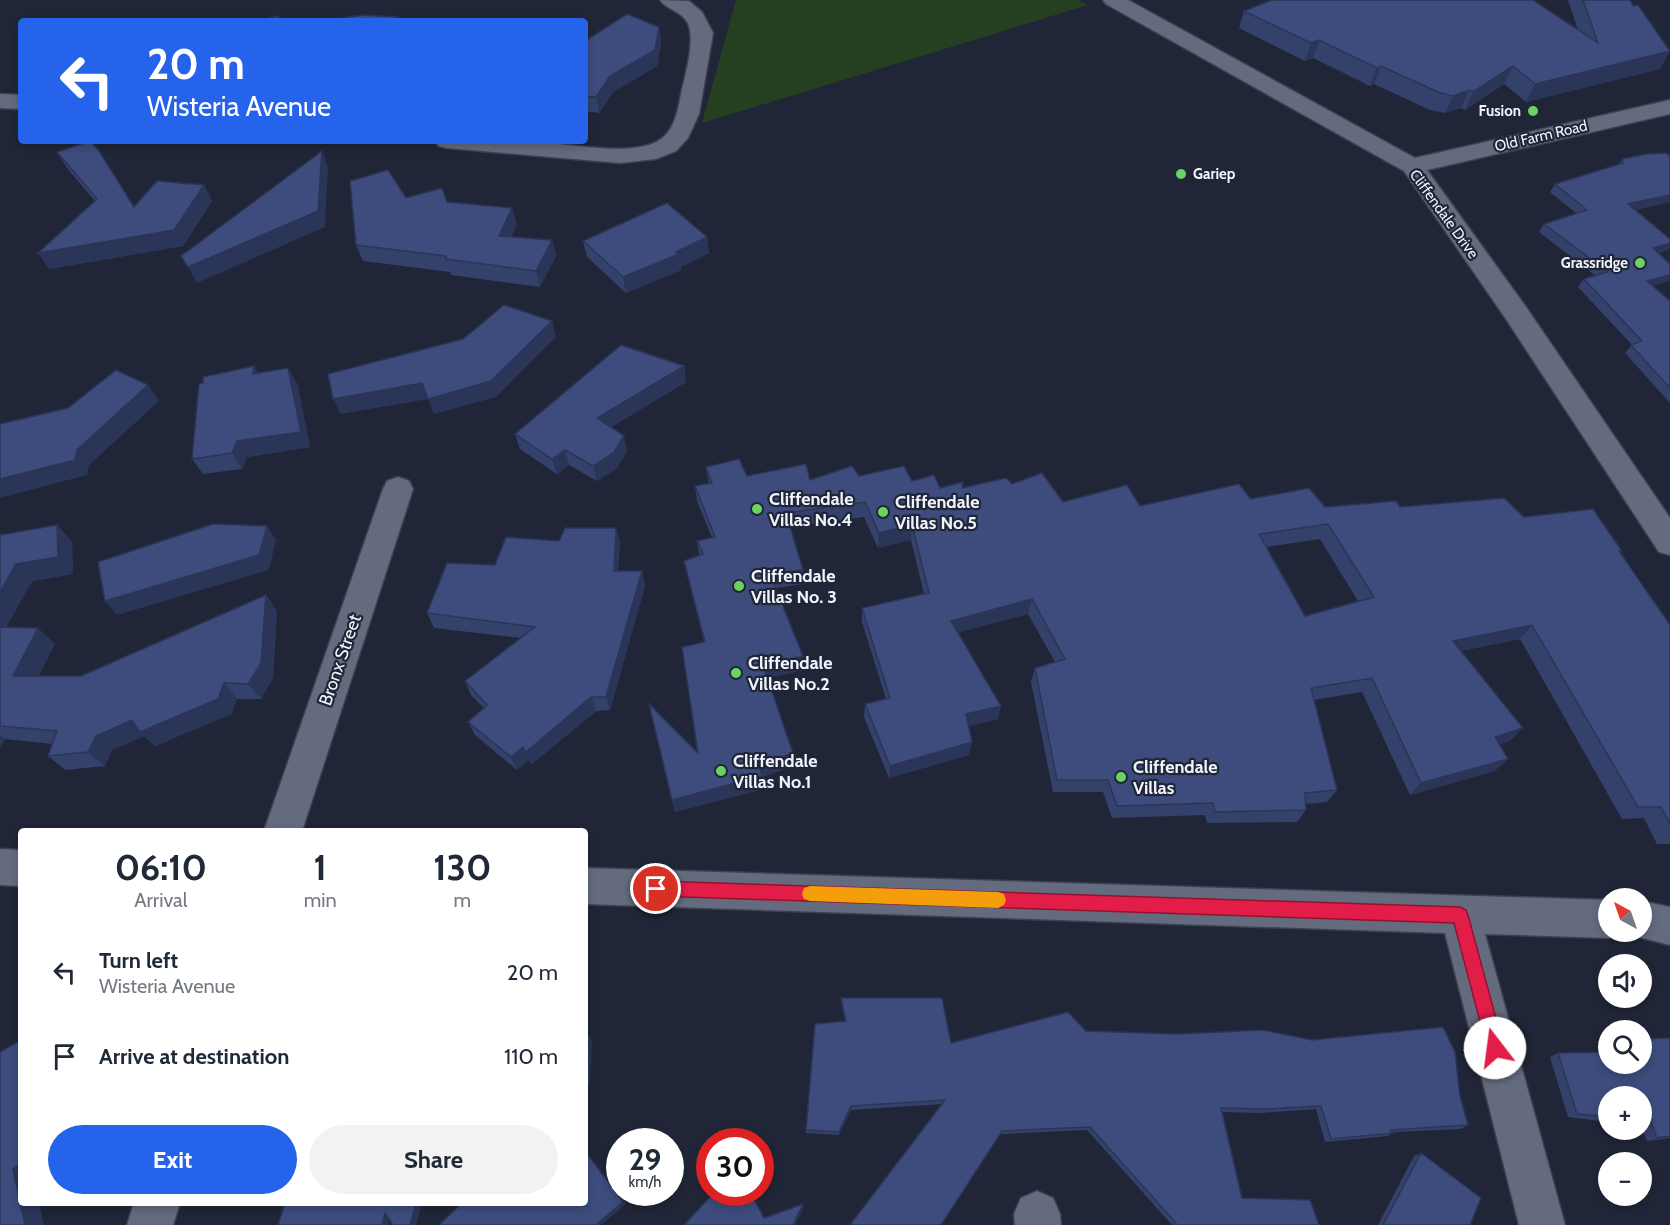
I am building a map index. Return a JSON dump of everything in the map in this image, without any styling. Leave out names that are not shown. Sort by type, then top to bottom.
[{"type":"street","points":[[479,144],[608,156],[651,153],[663,149],[685,126],[702,33],[698,19],[687,8],[670,0]]},
{"type":"street","name":"Cliffendale Drive","points":[[1113,0],[1412,166],[1516,314],[1670,543]]},
{"type":"street","points":[[0,100],[18,102]]},
{"type":"street","name":"Old Farm Road","points":[[1412,166],[1670,106]]},
{"type":"street","name":"Bronx Street","points":[[284,828],[398,489]]},
{"type":"street","points":[[0,867],[18,868]]},
{"type":"street","points":[[588,886],[1598,919]]},
{"type":"street","points":[[1460,915],[1542,1225]]},
{"type":"street","points":[[1652,918],[1670,915]]},
{"type":"street","points":[[1652,922],[1670,926]]},
{"type":"street","points":[[150,1225],[156,1206]]},
{"type":"green space","points":[[736,0],[1079,0],[1088,5],[702,123]]},
{"type":"building","points":[[1272,0],[1533,0],[1598,43],[1583,0],[1630,0],[1633,6],[1638,5],[1670,51],[1535,84],[1513,66],[1473,92],[1469,90],[1453,96],[1438,92],[1381,66],[1377,68],[1319,40],[1311,43],[1244,11]]},
{"type":"building","points":[[627,14],[659,27],[655,50],[610,76],[596,97],[588,96],[588,39]]},
{"type":"building","points":[[364,15],[398,17],[398,18],[342,18]]},
{"type":"building","points":[[81,144],[93,144],[134,207],[157,181],[204,185],[174,230],[38,253],[97,199],[57,152]]},
{"type":"building","points":[[322,151],[318,211],[188,267],[181,256]]},
{"type":"building","points":[[1666,153],[1670,156],[1670,195],[1628,204],[1670,239],[1670,243],[1653,248],[1670,264],[1670,275],[1647,281],[1670,301],[1670,388],[1631,345],[1642,341],[1584,279],[1608,272],[1544,224],[1587,210],[1555,184],[1623,163],[1622,159]]},
{"type":"building","points":[[388,170],[406,198],[442,188],[447,202],[512,208],[499,236],[552,240],[536,271],[446,259],[446,256],[356,245],[350,181]]},
{"type":"building","points":[[667,203],[707,237],[676,252],[679,254],[623,277],[583,241]]},
{"type":"building","points":[[504,305],[552,321],[491,381],[428,399],[422,383],[333,399],[328,374],[463,339]]},
{"type":"building","points":[[621,345],[684,366],[597,418],[624,436],[614,452],[593,466],[565,450],[552,459],[515,434]]},
{"type":"building","points":[[254,366],[253,374],[288,368],[301,432],[237,441],[232,453],[192,459],[199,384],[203,383],[203,377]]},
{"type":"building","points":[[116,370],[148,385],[77,450],[75,460],[0,479],[0,424],[68,408]]},
{"type":"building","points":[[739,459],[747,476],[806,464],[810,480],[852,466],[859,476],[904,466],[912,481],[934,475],[940,488],[963,482],[962,488],[1006,478],[1012,484],[1042,473],[1063,502],[1127,485],[1140,506],[1239,484],[1251,499],[1309,488],[1325,507],[1396,501],[1400,507],[1504,498],[1524,517],[1593,509],[1670,625],[1670,824],[1661,807],[1638,807],[1532,625],[1453,641],[1523,728],[1495,737],[1508,759],[1421,783],[1372,678],[1311,688],[1337,790],[1305,793],[1306,810],[1215,812],[1213,803],[1117,806],[1108,780],[1057,780],[1035,668],[1065,659],[1032,599],[951,621],[1001,706],[966,714],[972,742],[890,766],[865,704],[890,698],[862,608],[929,593],[912,525],[879,533],[865,502],[786,513],[803,570],[770,574],[803,656],[763,665],[793,753],[759,765],[762,776],[672,800],[649,704],[698,753],[682,647],[705,642],[684,561],[703,554],[697,541],[715,537],[695,486],[712,483],[706,467]],"holes":[[[1328,524],[1374,597],[1305,616],[1259,534]]]},
{"type":"building","points":[[213,524],[267,526],[259,555],[105,601],[98,562]]},
{"type":"building","points":[[57,525],[58,557],[16,564],[0,592],[0,535]]},
{"type":"building","points":[[565,528],[616,528],[614,571],[642,571],[606,697],[591,697],[526,752],[523,747],[511,757],[468,722],[487,705],[465,681],[535,627],[427,613],[447,563],[495,565],[506,537],[559,541]]},
{"type":"building","points":[[266,595],[261,663],[248,684],[224,683],[218,699],[140,732],[132,720],[96,736],[88,752],[48,756],[57,731],[0,726],[0,627],[38,628],[13,676],[81,676]]},
{"type":"building","points":[[841,998],[942,998],[951,1043],[1068,1012],[1086,1031],[1177,1034],[1263,1030],[1312,1040],[1443,1027],[1455,1052],[1460,1096],[1468,1125],[1390,1130],[1394,1133],[1331,1139],[1321,1106],[1266,1109],[1221,1108],[1242,1198],[1310,1200],[1319,1225],[1176,1225],[1090,1127],[1002,1131],[941,1225],[850,1225],[945,1100],[851,1106],[839,1132],[806,1130],[815,1024],[846,1021]]},
{"type":"building","points":[[1670,1038],[1670,1136],[1657,1138],[1652,1125],[1652,1086],[1598,1086],[1598,1116],[1577,1114],[1558,1053],[1598,1052],[1598,1074],[1652,1074],[1652,1039]]},
{"type":"building","points":[[18,1042],[18,1166],[13,1169],[18,1192],[18,1206],[21,1206],[25,1225],[0,1225],[0,1052]]},
{"type":"building","points":[[1421,1153],[1481,1198],[1470,1225],[1383,1225]]},
{"type":"building","points":[[588,1155],[606,1179],[606,1206],[618,1206],[596,1225],[439,1225],[459,1206],[588,1206]]},
{"type":"building","points":[[803,1204],[793,1225],[684,1225],[702,1206],[758,1206],[764,1218]]},
{"type":"building","points":[[284,1206],[415,1206],[410,1225],[393,1225],[385,1213],[382,1225],[278,1225]]},
{"type":"slow traffic","points":[[810,894],[998,900]]},
{"type":"place","name":"Fusion","points":[[1533,111]]},
{"type":"place","name":"Gariep","points":[[1181,174]]},
{"type":"place","name":"Grassridge","points":[[1640,263]]},
{"type":"place","name":"Cliffendale Villas No.4","points":[[757,509]]},
{"type":"place","name":"Cliffendale Villas No.5","points":[[883,512]]},
{"type":"place","name":"Cliffendale Villas No. 3","points":[[739,586]]},
{"type":"place","name":"Cliffendale Villas No.2","points":[[736,673]]},
{"type":"place","name":"Cliffendale Villas No.1","points":[[721,771]]},
{"type":"place","name":"Cliffendale Villas","points":[[1121,777]]},
{"type":"route","points":[[656,889],[1460,915],[1495,1048]]}]
